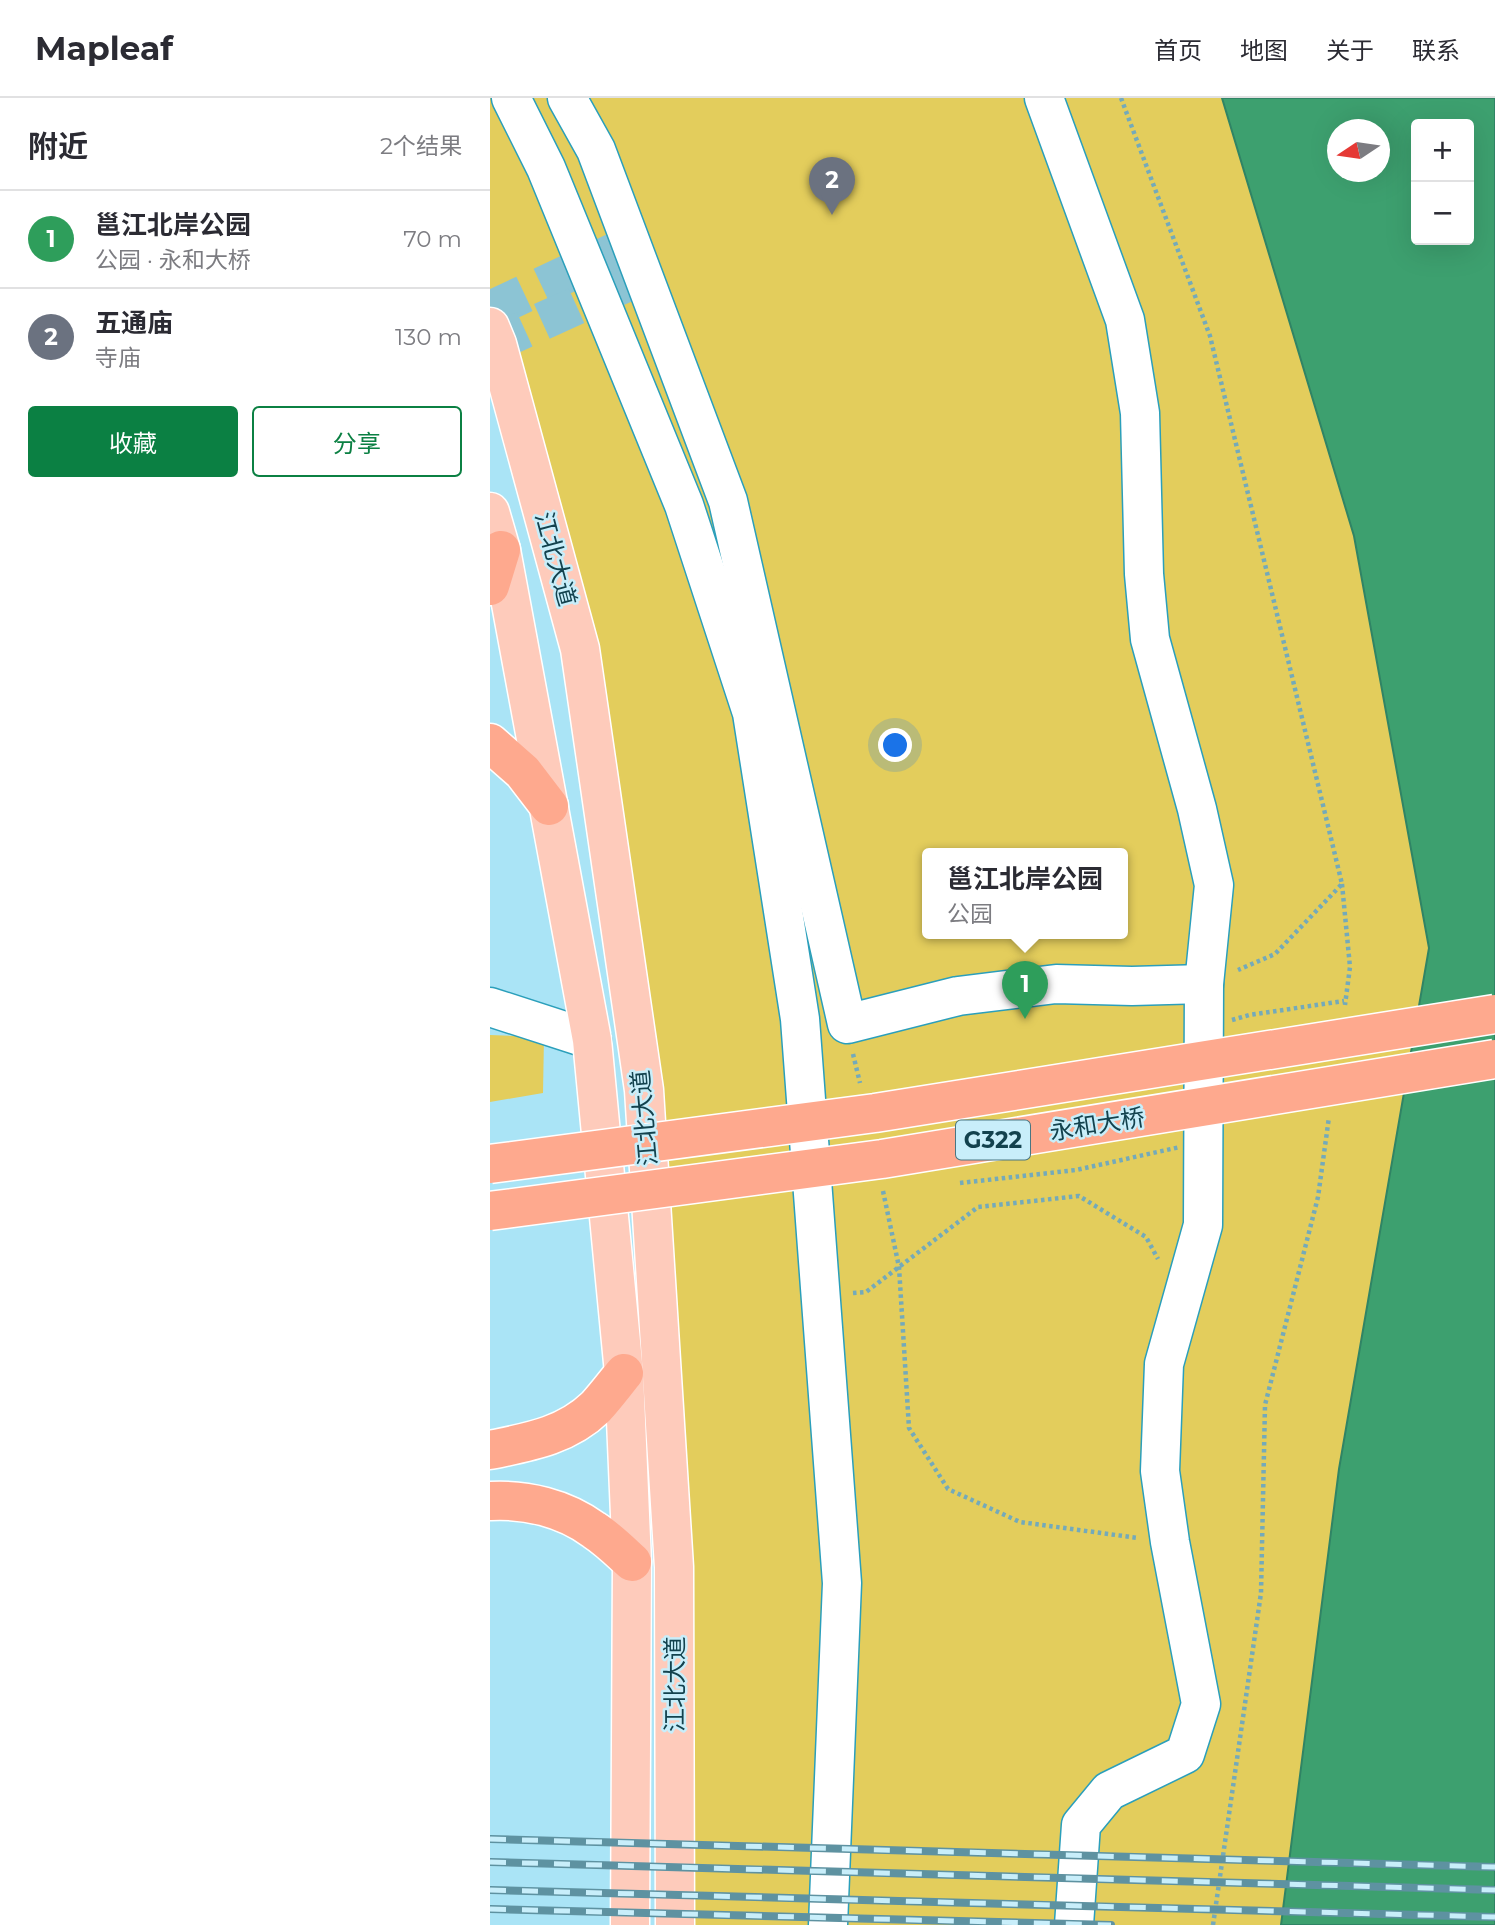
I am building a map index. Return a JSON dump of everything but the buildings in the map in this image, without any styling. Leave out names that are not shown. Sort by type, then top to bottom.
[{"type":"highway","points":[[490,586],[501,550]]},
{"type":"highway","points":[[490,743],[523,772],[548,806]]},
{"type":"highway","name":"永和大桥","points":[[490,1164],[875,1113],[1495,1014]]},
{"type":"highway","name":"永和大桥","points":[[490,1211],[882,1158],[1495,1059]]},
{"type":"highway","points":[[490,1450],[537,1441],[568,1428],[595,1407],[624,1373]]},
{"type":"highway","points":[[490,1501],[513,1500],[555,1509],[593,1529],[632,1562]]},
{"type":"main road","name":"江北大道","points":[[490,327],[497,344],[580,649],[644,1090],[674,1567],[675,1925]]},
{"type":"main road","name":"江北大道","points":[[490,512],[501,550],[592,1040],[624,1373],[632,1562],[630,1925]]},
{"type":"street","points":[[511,98],[546,168],[684,505],[752,713],[800,1020],[842,1583],[828,1925]]},
{"type":"street","points":[[568,98],[596,150],[728,501],[847,1024],[958,996],[1056,984],[1204,984]]},
{"type":"street","points":[[1044,98],[1125,320],[1140,413],[1144,574],[1150,639],[1197,809],[1214,884],[1204,984],[1203,1225],[1164,1364],[1160,1471],[1170,1542],[1201,1704],[1185,1754],[1110,1791],[1081,1825],[1074,1925]]},
{"type":"street","points":[[490,1007],[592,1040]]},
{"type":"path","points":[[1121,98],[1210,336],[1342,884],[1350,967],[1345,1008]]},
{"type":"path","points":[[1204,984],[1275,954],[1342,884]]},
{"type":"path","points":[[847,1024],[862,1092]]},
{"type":"path","points":[[1213,1925],[1261,1593],[1265,1405],[1318,1197],[1330,1116]]},
{"type":"path","points":[[882,1186],[899,1267],[909,1428],[948,1489],[1020,1522],[1170,1542]]},
{"type":"path","points":[[866,1292],[978,1207],[1079,1196],[1146,1237],[1181,1302]]},
{"type":"shaded area","points":[[490,98],[1222,98],[1354,536],[1429,948],[1339,1469],[1281,1925],[675,1925],[674,1567],[580,649],[490,327]]},
{"type":"shaded area","points":[[1222,98],[1495,98],[1495,1925],[1281,1925],[1339,1469],[1429,948],[1354,536]]},
{"type":"shaded area","points":[[490,1035],[544,1037],[543,1093],[490,1102]]},
{"type":"tunnel","points":[[490,310],[631,244]]},
{"type":"tunnel","points":[[490,345],[644,275]]},
{"type":"railway","points":[[490,1839],[1495,1867]]},
{"type":"railway","points":[[490,1862],[1495,1890]]},
{"type":"railway","points":[[490,1890],[1495,1917]]},
{"type":"railway","points":[[490,1909],[1111,1925]]},
{"type":"place","name":"五通庙","points":[[832,215]]},
{"type":"place","name":"邕江北岸公园","points":[[1025,1019]]}]
